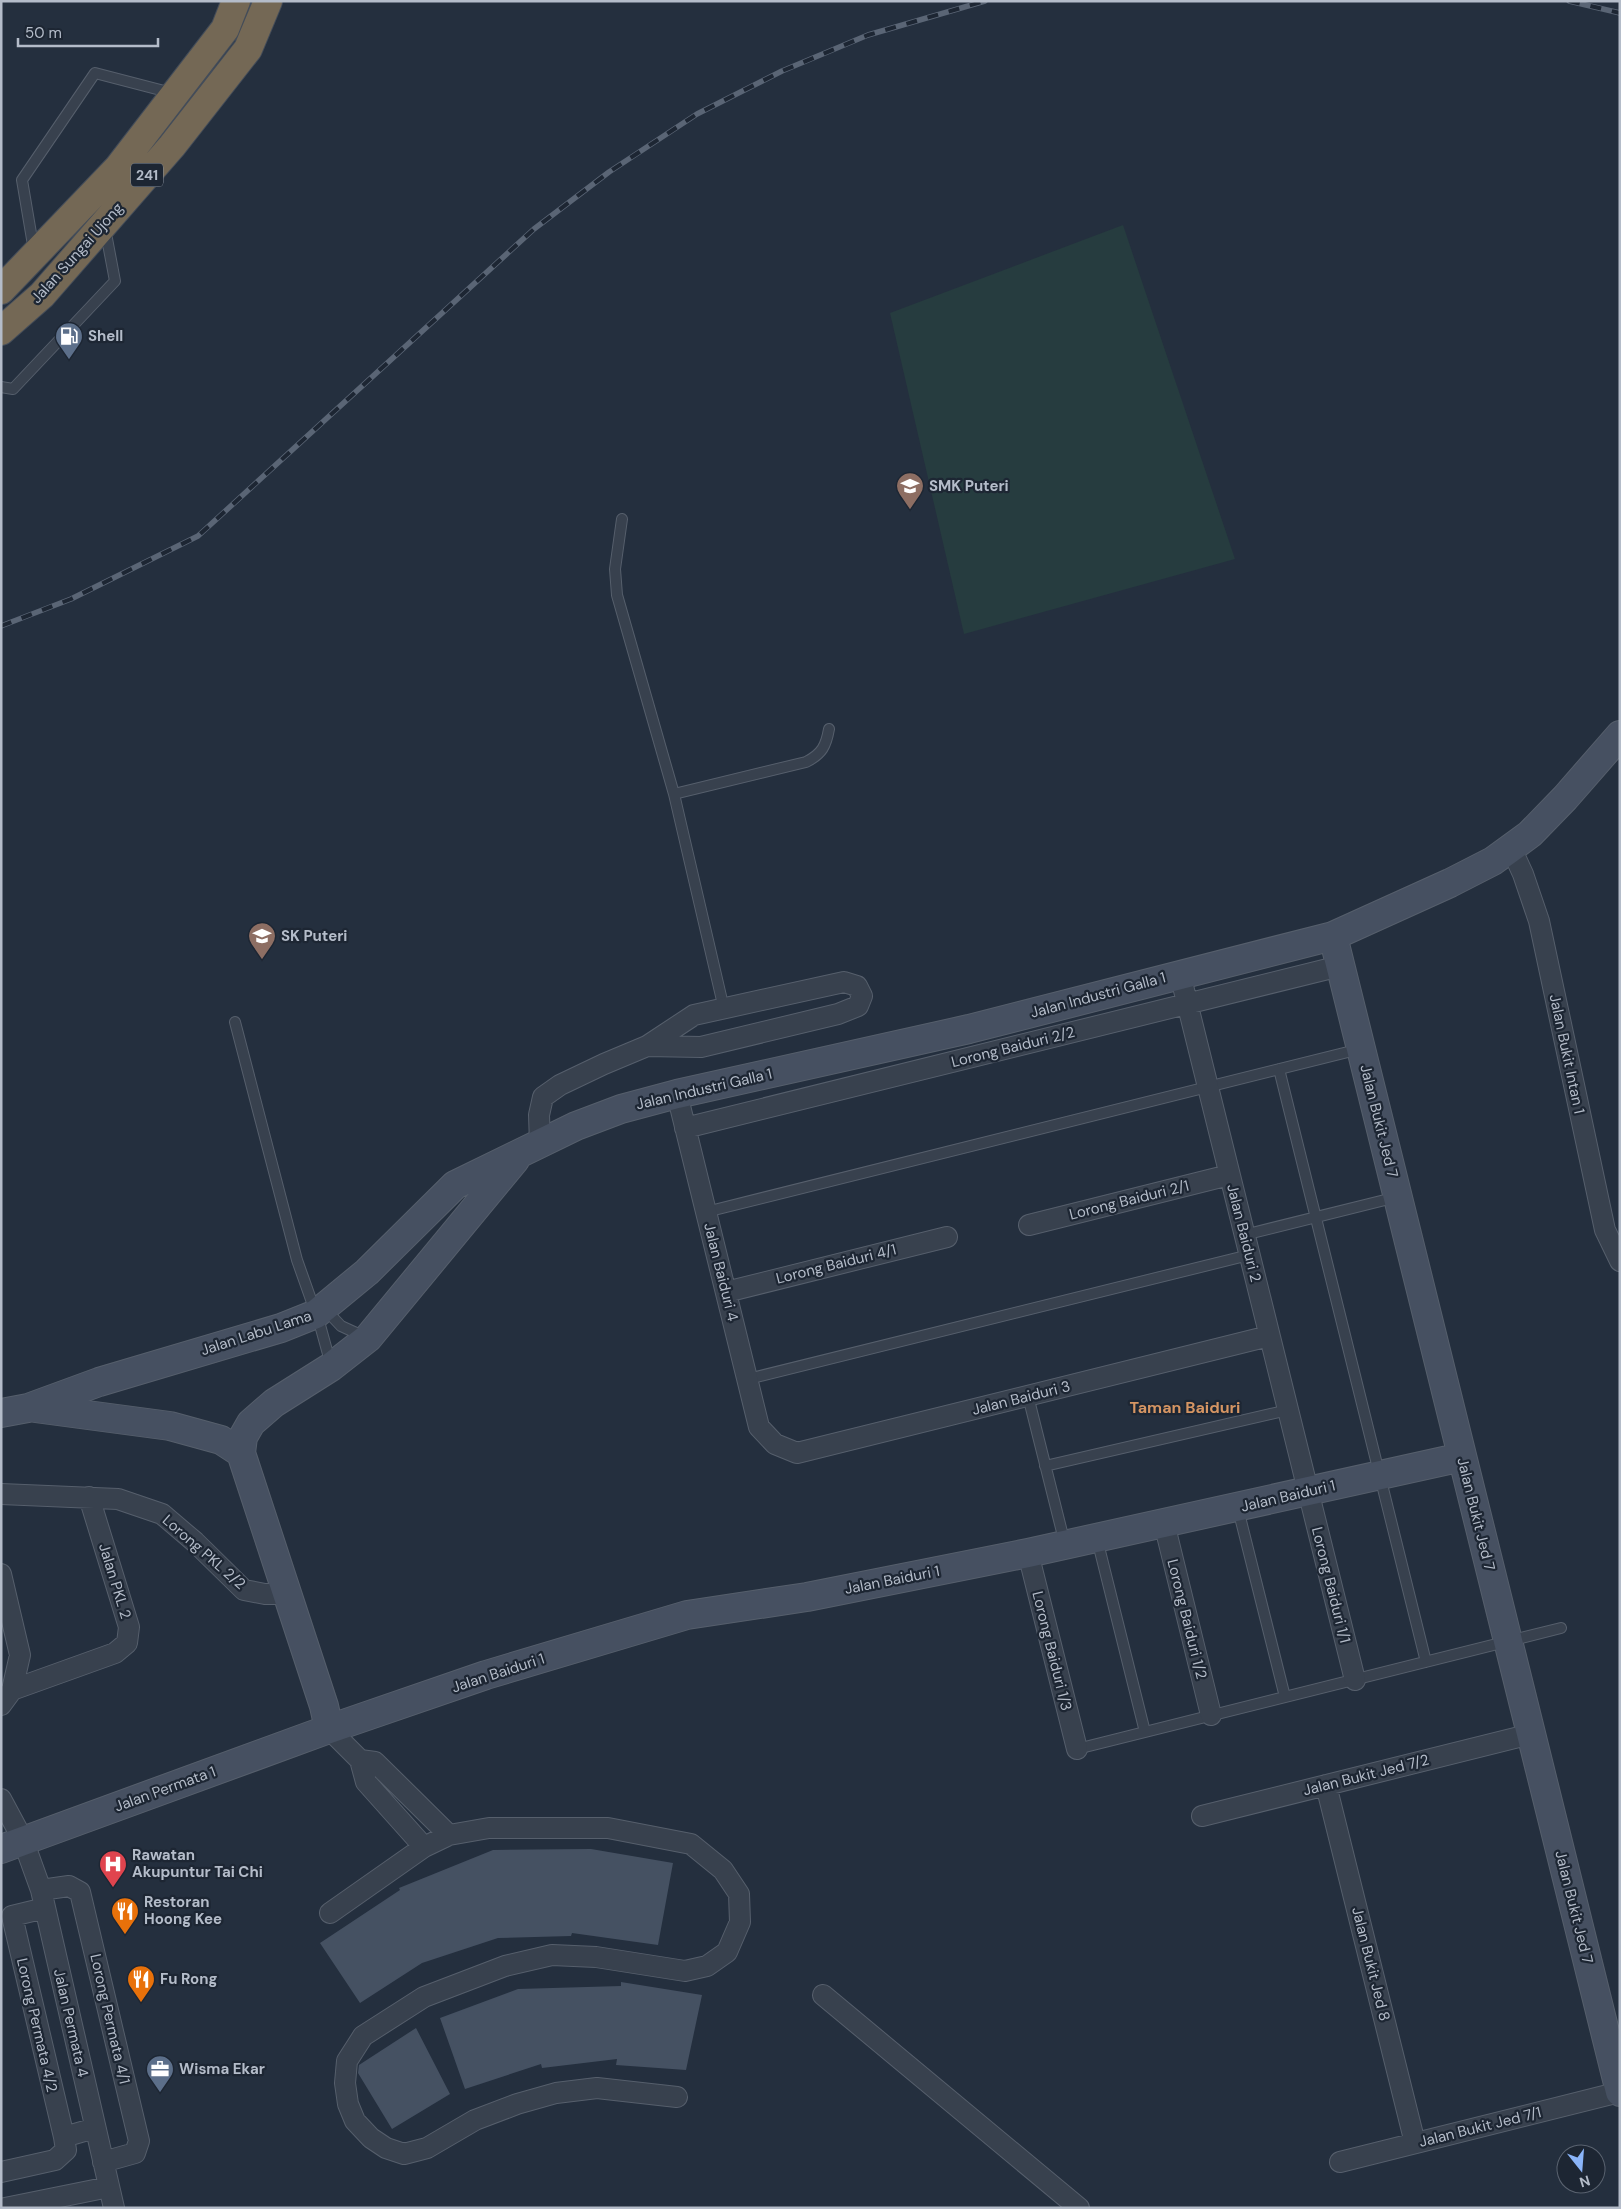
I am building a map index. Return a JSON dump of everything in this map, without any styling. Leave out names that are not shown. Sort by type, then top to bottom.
[{"type":"highway","name":"Jalan Sungai Ujong","points":[[1,290],[35,257],[118,168],[225,29],[236,1]]},
{"type":"highway","name":"Jalan Sungai Ujong","points":[[1,331],[42,294],[172,146],[248,49],[268,1]]},
{"type":"main road","name":"Jalan Industri Galla 1","points":[[531,1148],[576,1126],[621,1109],[677,1094],[969,1029],[1333,936],[1450,883],[1493,861],[1530,834],[1565,798],[1620,735]]},
{"type":"main road","name":"Jalan Bukit Jed 7","points":[[1333,936],[1620,2092]]},
{"type":"main road","name":"Jalan Labu Lama","points":[[1,1413],[28,1408],[99,1382],[281,1328],[320,1311],[367,1272],[455,1185],[531,1148]]},
{"type":"main road","points":[[329,1729],[324,1706],[241,1453],[243,1438],[251,1423],[274,1403],[331,1367],[368,1338],[531,1148]]},
{"type":"main road","points":[[28,1408],[170,1426],[221,1440],[241,1453]]},
{"type":"main road","name":"Jalan Baiduri 1","points":[[329,1729],[486,1675],[687,1616],[807,1597],[1028,1554],[1462,1457]]},
{"type":"main road","name":"Jalan Permata 1","points":[[12,1845],[329,1729]]},
{"type":"street","name":"Jalan Bukit Intan 1","points":[[1511,848],[1523,874],[1538,921],[1604,1230],[1620,1261]]},
{"type":"street","name":"Lorong Baiduri 2/2","points":[[686,1128],[1340,966]]},
{"type":"street","name":"Jalan Baiduri 2","points":[[1180,974],[1308,1491]]},
{"type":"street","points":[[531,1148],[543,1097],[560,1085],[647,1046],[694,1016],[844,982],[858,986],[862,996],[858,1006],[838,1014],[701,1047],[647,1046]]},
{"type":"street","name":"Jalan Baiduri 4","points":[[677,1094],[760,1427],[775,1444]]},
{"type":"street","name":"Lorong Baiduri 2/1","points":[[1029,1224],[1229,1175]]},
{"type":"street","name":"Lorong Baiduri 4/1","points":[[726,1292],[947,1237]]},
{"type":"street","name":"Jalan Baiduri 3","points":[[775,1444],[797,1454],[1269,1336]]},
{"type":"street","name":"Lorong Baiduri 1/1","points":[[1308,1491],[1355,1680]]},
{"type":"street","name":"Lorong PKL 2/2","points":[[1,1494],[118,1499],[162,1514],[244,1590],[265,1594],[288,1594]]},
{"type":"street","name":"Jalan PKL 2","points":[[7,1698],[115,1653],[126,1643],[129,1627],[89,1498]]},
{"type":"street","name":"Lorong Baiduri 1/2","points":[[1164,1523],[1211,1715]]},
{"type":"street","name":"Lorong Baiduri 1/3","points":[[1028,1554],[1077,1749]]},
{"type":"street","points":[[1,1574],[20,1655],[7,1698]]},
{"type":"street","points":[[329,1729],[360,1760],[366,1782],[424,1847]]},
{"type":"street","name":"Jalan Bukit Jed 7/2","points":[[1202,1816],[1531,1734]]},
{"type":"street","points":[[360,1760],[375,1762],[449,1835]]},
{"type":"street","name":"Jalan Bukit Jed 8","points":[[1326,1785],[1415,2143]]},
{"type":"street","name":"Jalan Permata 4","points":[[1,1799],[12,1845],[43,1899],[114,2208]]},
{"type":"street","points":[[330,1913],[424,1847],[449,1835],[489,1828],[608,1828],[691,1844],[723,1870],[739,1894],[740,1922],[726,1952],[707,1966],[685,1971],[596,1957],[552,1956],[505,1966],[424,1998],[363,2036],[347,2061],[345,2083],[348,2104],[354,2120],[371,2138],[386,2148],[404,2154],[427,2148],[475,2120],[517,2104],[556,2093],[597,2088],[677,2097]]},
{"type":"street","name":"Lorong Permata 4/1","points":[[43,1899],[70,1886],[80,1892],[139,2140],[135,2153],[103,2162]]},
{"type":"street","name":"Lorong Permata 4/2","points":[[43,1899],[6,1918],[64,2137]]},
{"type":"street","points":[[822,1995],[1079,2208]]},
{"type":"street","name":"Jalan Bukit Jed 7/1","points":[[1340,2162],[1620,2092]]},
{"type":"street","points":[[1,2172],[55,2160],[66,2150],[64,2137],[95,2128]]},
{"type":"street","points":[[5,2208],[36,2205],[109,2187]]},
{"type":"lane","points":[[35,257],[22,180],[95,74],[175,94]]},
{"type":"lane","points":[[1,387],[13,389],[115,281],[104,224]]},
{"type":"lane","points":[[622,519],[614,569],[617,595],[674,794],[724,1008]]},
{"type":"lane","points":[[674,794],[806,762],[820,756],[827,742],[828,729]]},
{"type":"lane","points":[[235,1022],[306,1285],[320,1311],[331,1367]]},
{"type":"lane","points":[[706,1212],[1361,1049]]},
{"type":"lane","points":[[1279,1069],[1426,1662]]},
{"type":"lane","points":[[1244,1235],[1398,1196]]},
{"type":"lane","points":[[748,1379],[1249,1255]]},
{"type":"lane","points":[[320,1311],[341,1326],[368,1338]]},
{"type":"lane","points":[[1028,1396],[1065,1546]]},
{"type":"lane","points":[[1045,1466],[1288,1410]]},
{"type":"lane","points":[[1238,1507],[1285,1697]]},
{"type":"lane","points":[[1097,1538],[1145,1732]]},
{"type":"lane","points":[[1077,1749],[1561,1628]]},
{"type":"green space","points":[[1123,225],[1235,559],[964,634],[890,313]]},
{"type":"building","points":[[591,1849],[673,1863],[658,1945],[572,1933],[571,1936],[498,1938],[422,1963],[360,2003],[320,1943],[400,1890],[399,1888],[493,1850]]},
{"type":"building","points":[[621,1982],[702,1995],[686,2070],[616,2065],[617,2059],[542,2068],[541,2064],[465,2089],[440,2018],[518,1989],[621,1986]]},
{"type":"building","points":[[416,2028],[450,2094],[392,2129],[358,2073],[359,2065]]},
{"type":"railway","points":[[1,626],[71,599],[198,536],[534,229],[609,172],[697,114],[782,71],[868,35],[985,1]]},
{"type":"railway","points":[[1569,1],[1620,13]]},
{"type":"place","name":"Shell","points":[[69,360]]},
{"type":"place","name":"SMK Puteri","points":[[910,510]]},
{"type":"place","name":"SK Puteri","points":[[262,960]]},
{"type":"place","name":"Rawatan Akupuntur Tai Chi","points":[[113,1888]]},
{"type":"place","name":"Restoran Hoong Kee","points":[[125,1935]]},
{"type":"place","name":"Fu Rong","points":[[141,2003]]},
{"type":"place","name":"Wisma Ekar","points":[[160,2093]]},
{"type":"district","name":"Taman Baiduri","points":[[1185,1407]]}]
